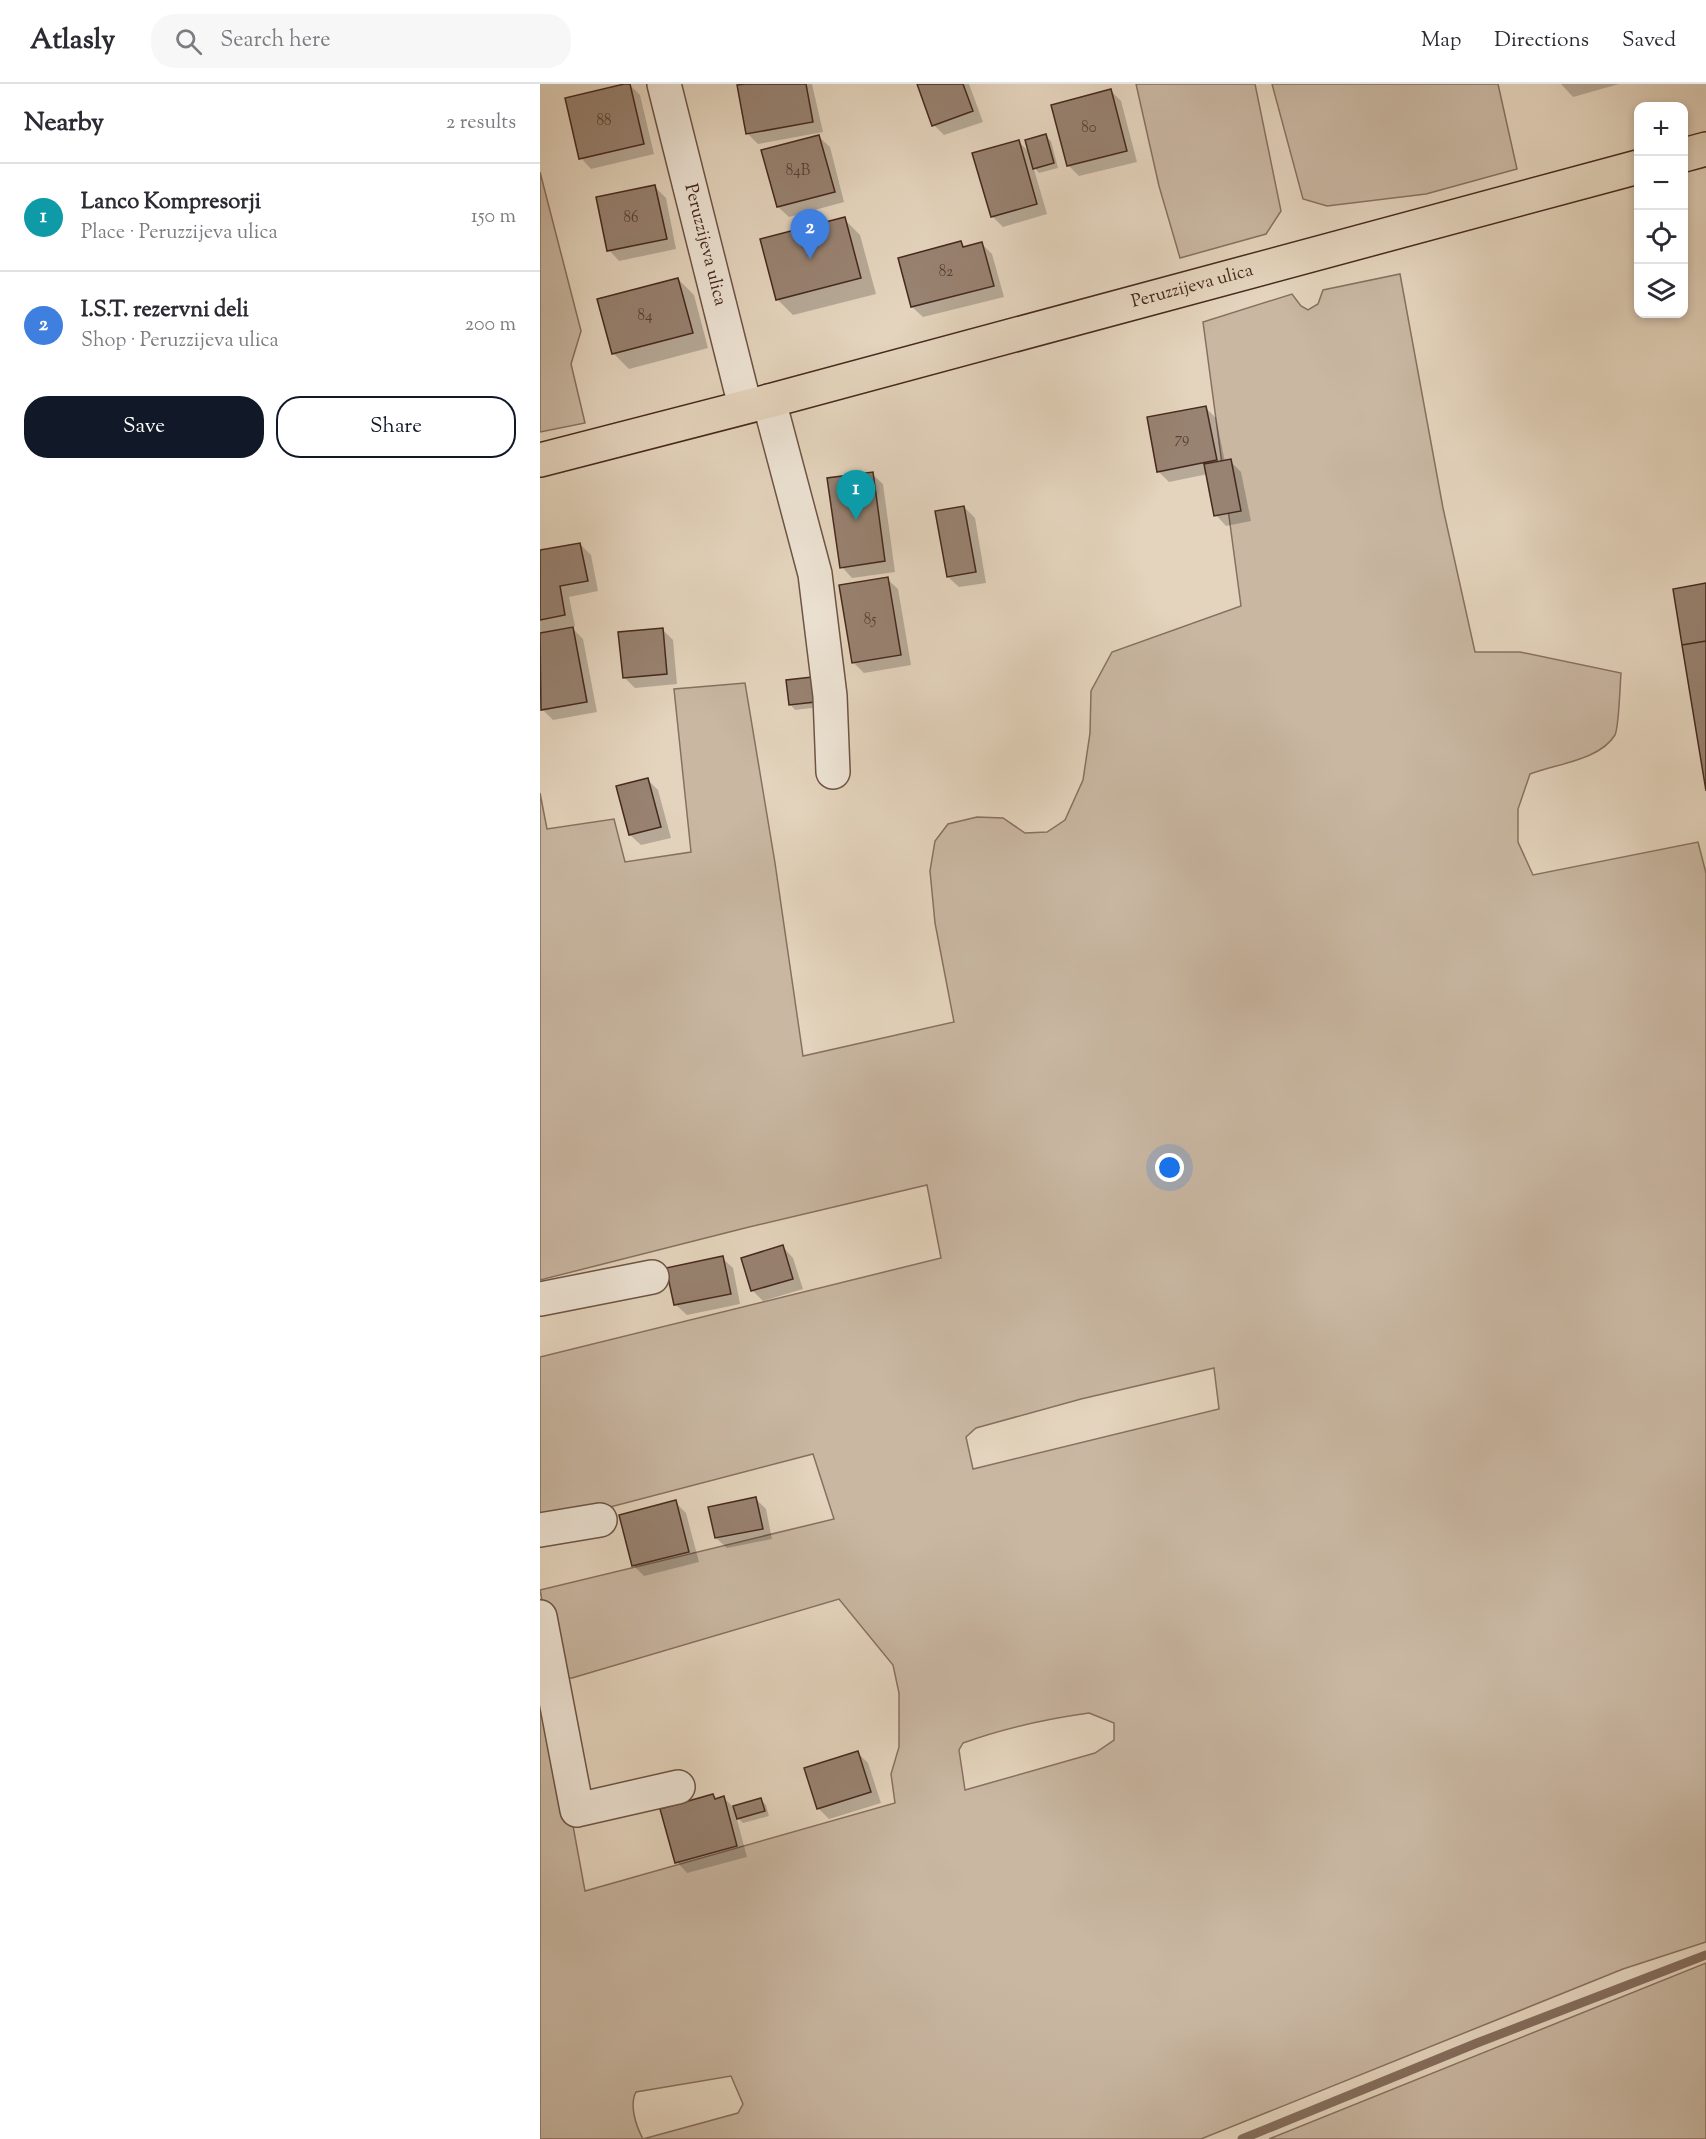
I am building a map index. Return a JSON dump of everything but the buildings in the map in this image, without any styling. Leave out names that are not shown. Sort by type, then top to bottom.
[{"type":"main road","points":[[1688,154],[1706,149]]},
{"type":"main road","name":"Peruzzijeva ulica","points":[[540,460],[757,404],[1634,168]]},
{"type":"street","name":"Peruzzijeva ulica","points":[[664,84],[757,404]]},
{"type":"street","points":[[757,404],[815,574],[830,696],[833,772]]},
{"type":"street","points":[[540,1299],[652,1277]]},
{"type":"street","points":[[540,1530],[600,1520]]},
{"type":"street","points":[[540,1617],[578,1810],[678,1787]]},
{"type":"shaded area","points":[[1136,84],[1255,84],[1281,211],[1266,234],[1180,258],[1159,186]]},
{"type":"shaded area","points":[[1272,84],[1498,84],[1517,169],[1426,194],[1327,206],[1303,199]]},
{"type":"shaded area","points":[[540,172],[581,331],[571,364],[585,423],[540,432]]},
{"type":"shaded area","points":[[1400,274],[1443,508],[1475,652],[1520,652],[1621,673],[1616,731],[1608,743],[1588,756],[1530,774],[1518,809],[1518,842],[1533,875],[1698,842],[1706,873],[1706,1942],[1623,1969],[1201,2139],[643,2139],[540,2139],[540,1655],[585,1891],[895,1803],[891,1774],[899,1747],[899,1693],[893,1665],[839,1599],[572,1678],[562,1678],[555,1666],[540,1590],[834,1519],[813,1454],[549,1523],[540,1522],[540,1357],[941,1258],[927,1185],[540,1280],[540,793],[547,829],[614,819],[625,862],[691,852],[674,689],[745,683],[775,863],[803,1056],[954,1022],[935,923],[930,871],[935,841],[948,824],[977,817],[1003,818],[1025,833],[1047,832],[1065,820],[1083,780],[1090,733],[1091,691],[1112,652],[1241,606],[1203,322],[1292,294],[1301,306],[1308,310],[1318,304],[1323,290]],"holes":[[[1214,1368],[1219,1409],[973,1469],[966,1437],[976,1428],[1081,1399]],[[1089,1713],[1114,1723],[1114,1740],[1095,1753],[965,1790],[959,1750],[963,1743],[1041,1721]],[[731,2076],[743,2104],[738,2113],[643,2139],[633,2109],[636,2092]]]},
{"type":"shaded area","points":[[1706,1963],[1706,2139],[1269,2139]]},
{"type":"waterway","points":[[1242,2139],[1477,2043],[1706,1955]]},
{"type":"place","name":"I.S.T. rezervni deli","points":[[810,259]]},
{"type":"place","name":"Lanco Kompresorji","points":[[856,520]]}]
